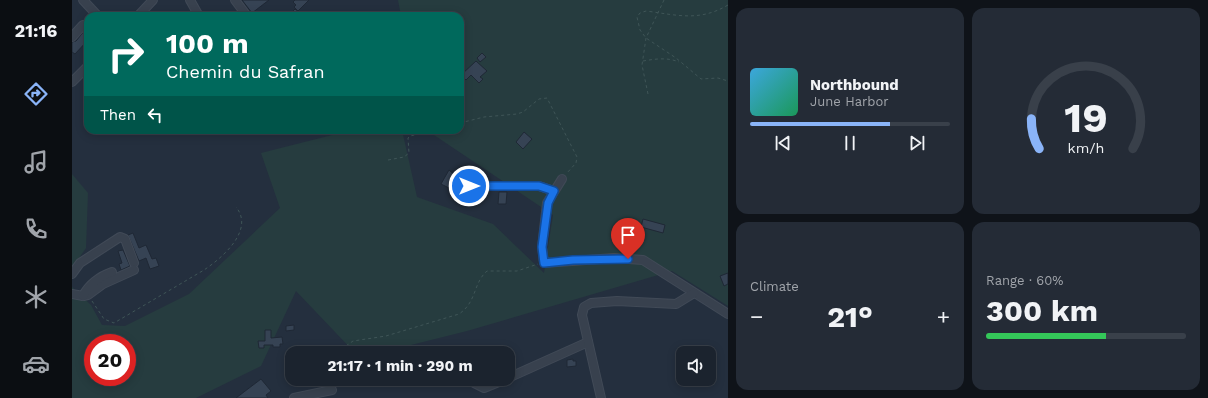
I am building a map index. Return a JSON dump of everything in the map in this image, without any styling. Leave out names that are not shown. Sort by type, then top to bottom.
[{"type":"street","points":[[82,0],[94,12]]},
{"type":"street","points":[[142,12],[153,0]]},
{"type":"street","points":[[190,0],[197,12]]},
{"type":"street","points":[[235,0],[244,12]]},
{"type":"street","points":[[72,36],[84,25]]},
{"type":"street","points":[[72,82],[84,70]]},
{"type":"street","points":[[562,178],[548,203],[542,247],[544,263],[614,258],[643,260],[728,314]]},
{"type":"street","points":[[469,186],[539,186],[554,191]]},
{"type":"street","points":[[72,274],[80,263],[120,237],[125,239],[134,266],[85,296],[72,294]]},
{"type":"street","points":[[85,296],[90,285],[105,274],[112,272]]},
{"type":"street","points":[[601,398],[582,315],[584,307],[591,303],[617,301],[676,304],[694,293]]},
{"type":"street","points":[[515,375],[588,342]]},
{"type":"street","points":[[294,398],[332,390]]},
{"type":"path","points":[[648,94],[643,61],[646,38],[664,0]]},
{"type":"path","points":[[728,5],[702,16],[688,17],[646,11],[640,13],[637,17],[640,30],[646,38],[701,79],[718,78],[728,81]]},
{"type":"path","points":[[643,61],[661,58],[681,63]]},
{"type":"path","points":[[464,121],[484,117],[517,114],[523,112],[539,99],[547,98],[577,157],[576,163],[562,178]]},
{"type":"path","points":[[388,160],[404,157],[409,153],[408,138],[416,134]]},
{"type":"path","points":[[85,296],[109,323],[119,322],[214,264],[233,244],[239,234],[242,221],[240,212],[236,207]]},
{"type":"path","points":[[346,346],[353,341],[386,336],[459,314],[466,309],[471,302],[482,275],[487,271],[517,271],[544,263]]},
{"type":"green space","points":[[398,0],[728,0],[728,306],[672,271],[467,331],[407,346],[348,346],[296,291],[261,366],[196,398],[72,398],[72,287],[91,305],[102,325],[125,326],[189,294],[280,208],[261,153],[336,134],[403,134],[417,197],[493,224],[544,273],[553,215],[432,134],[464,134],[464,12],[400,12]]},
{"type":"green space","points":[[72,174],[88,193],[86,248],[72,268]]},
{"type":"building","points":[[242,0],[269,0],[253,12],[251,12]]},
{"type":"building","points":[[295,0],[309,0],[298,11],[294,7],[296,5],[293,2]]},
{"type":"building","points":[[295,9],[299,12],[292,12]]},
{"type":"building","points":[[84,31],[84,44],[75,54],[72,52],[72,42],[76,41]]},
{"type":"building","points":[[482,53],[486,57],[480,62],[477,58]]},
{"type":"building","points":[[476,61],[487,71],[480,77],[483,79],[479,83],[471,75],[466,80],[464,78],[464,72]]},
{"type":"building","points":[[524,132],[532,139],[523,149],[516,142]]},
{"type":"building","points":[[449,170],[456,176],[449,188],[441,184]]},
{"type":"building","points":[[499,192],[507,192],[506,204],[498,204]]},
{"type":"building","points":[[643,219],[665,225],[663,233],[641,227]]},
{"type":"building","points":[[133,233],[139,248],[146,245],[152,259],[156,258],[159,266],[150,269],[146,258],[139,261],[128,235]]},
{"type":"building","points":[[627,234],[635,238],[633,242],[625,238]]},
{"type":"building","points":[[635,241],[640,243],[635,251],[631,248]]},
{"type":"building","points":[[123,250],[130,266],[121,270],[119,264],[122,263],[118,251]]},
{"type":"building","points":[[728,273],[728,284],[724,286],[720,276]]},
{"type":"building","points":[[294,325],[294,330],[286,331],[286,326]]},
{"type":"building","points":[[265,330],[271,330],[271,338],[282,337],[283,344],[280,344],[280,347],[264,345],[264,348],[259,348],[258,341],[265,341]]},
{"type":"building","points":[[573,359],[573,361],[576,361],[576,366],[567,367],[567,360]]},
{"type":"building","points":[[261,379],[271,391],[266,395],[268,398],[236,398]]},
{"type":"route","points":[[469,186],[539,186],[554,191],[548,203],[542,247],[544,263],[614,258],[628,259]]}]
